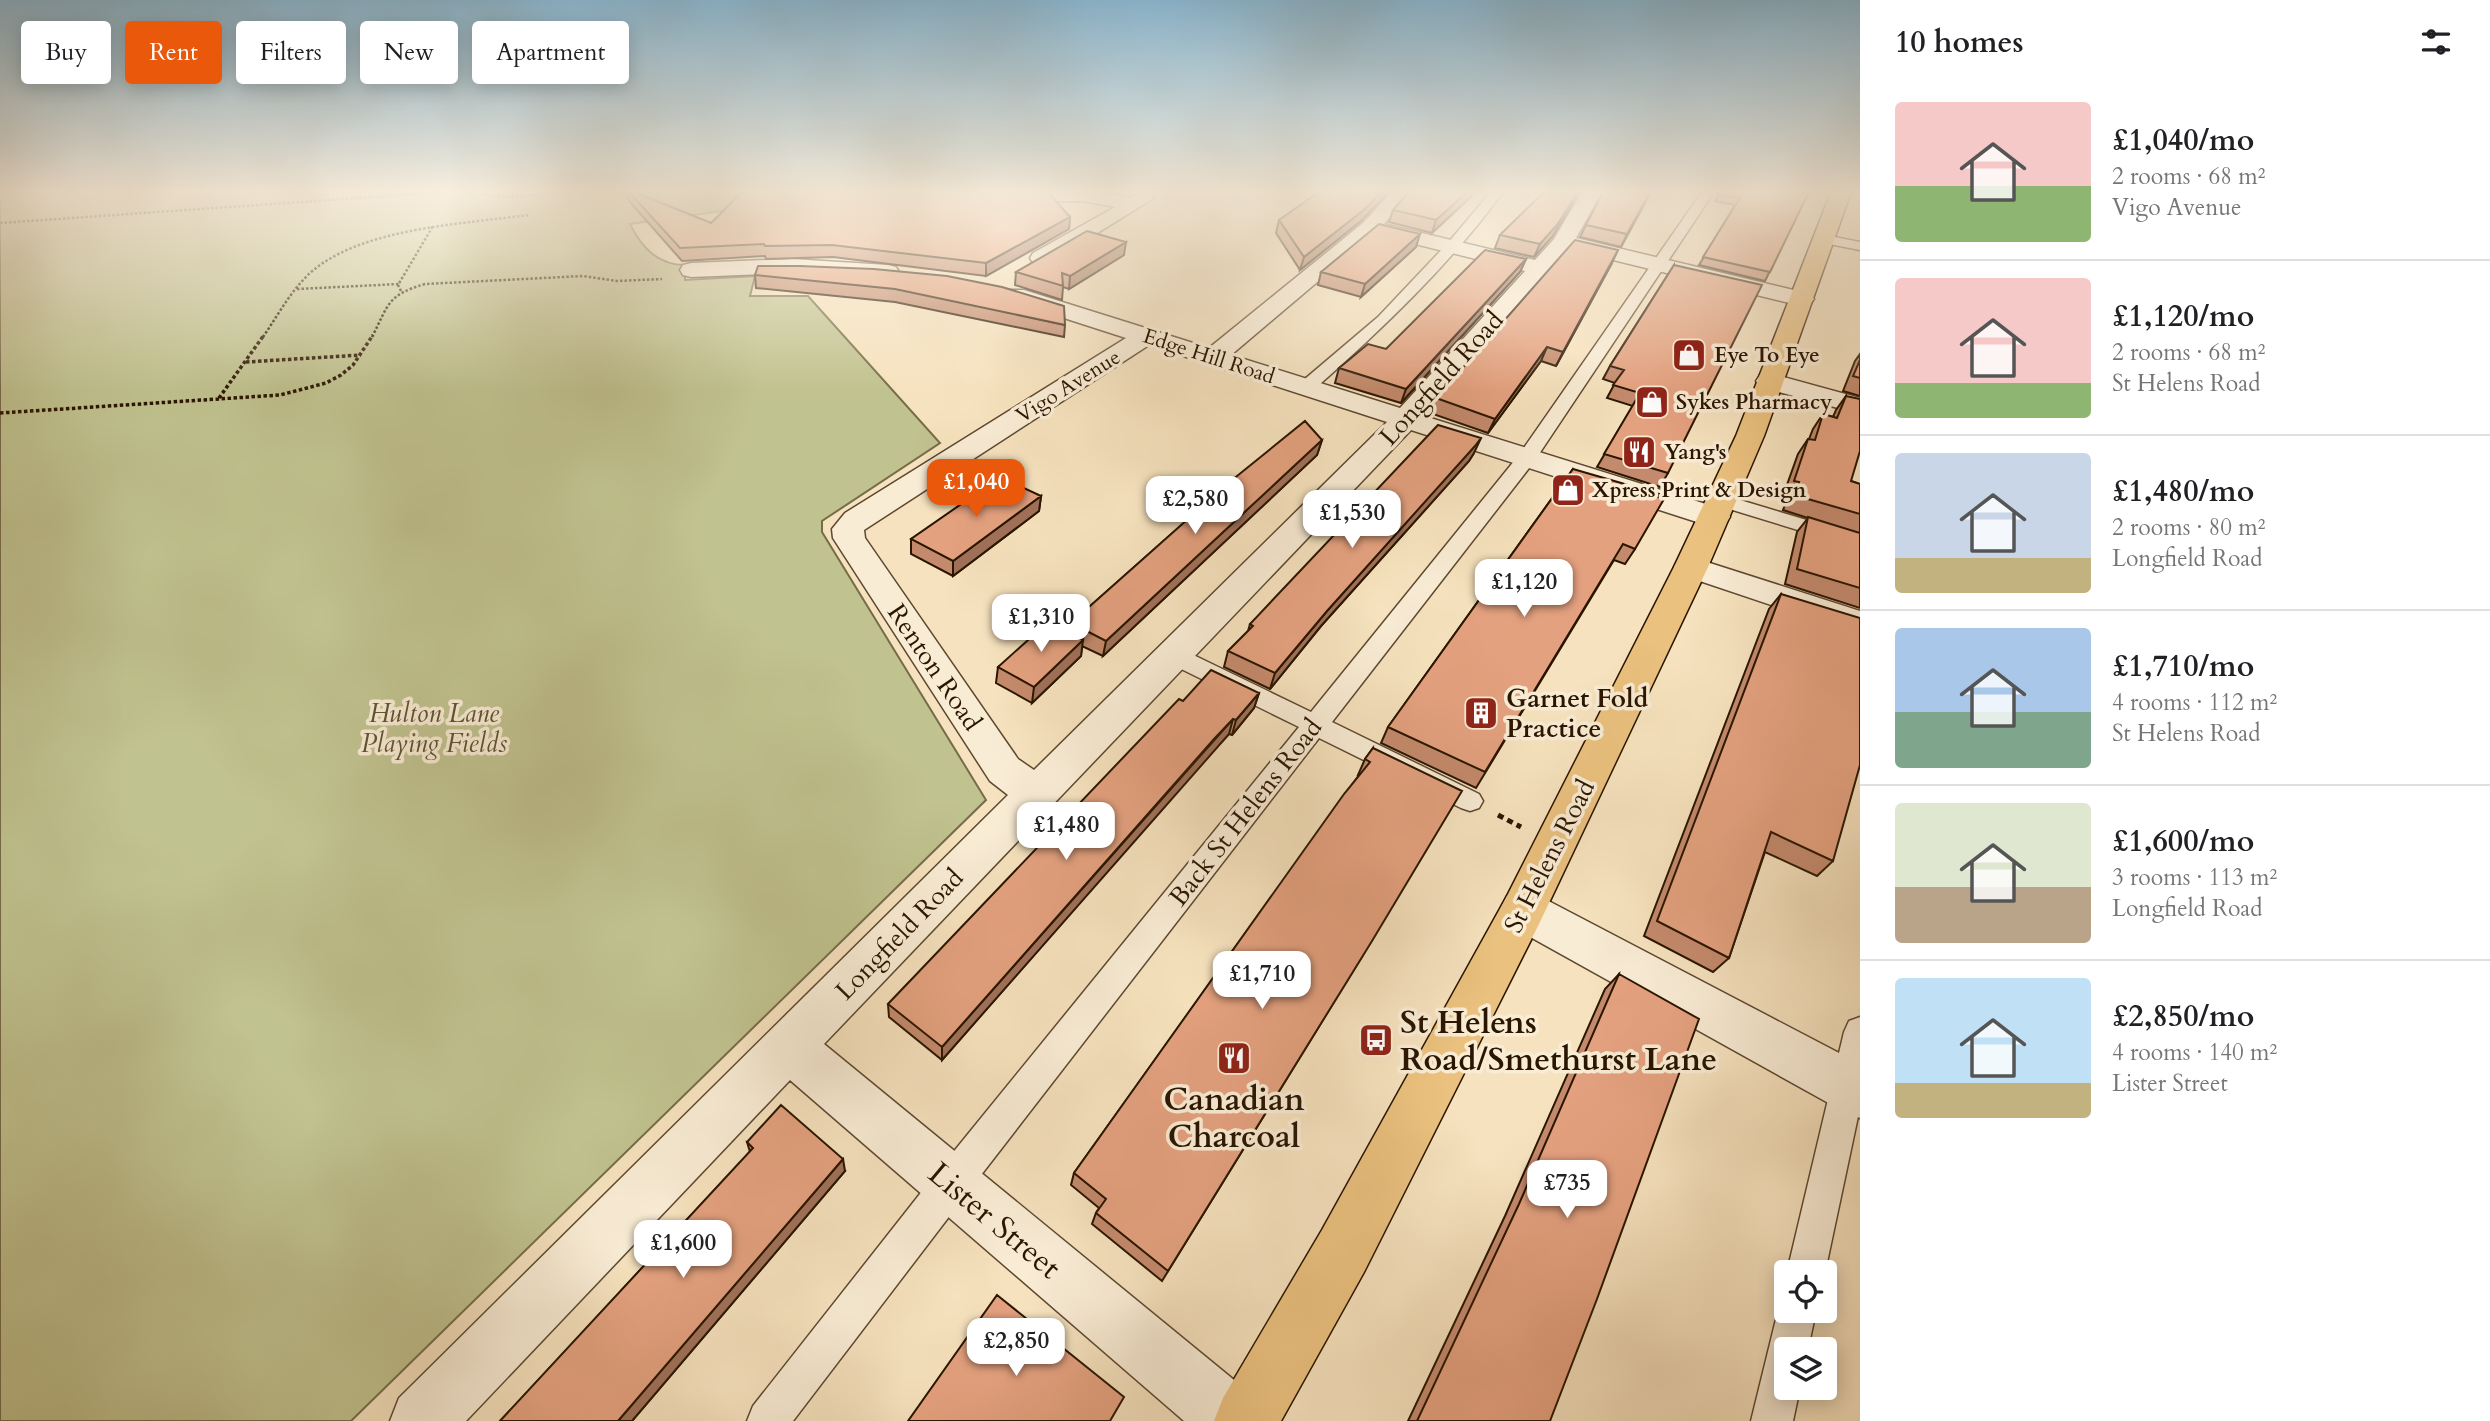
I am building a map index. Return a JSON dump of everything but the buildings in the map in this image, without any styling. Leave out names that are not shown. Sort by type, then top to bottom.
[{"type":"main road","name":"St Helens Road","points":[[1246,1421],[1343,1251],[1556,845],[1691,567],[1750,436],[1801,299],[1831,258]]},
{"type":"street","name":"Edge Hill Road","points":[[1040,258],[1008,277],[1147,336],[1212,358],[1526,459],[1717,509]]},
{"type":"street","points":[[1212,358],[1332,258]]},
{"type":"street","name":"Longfield Road","points":[[422,1421],[1405,420],[1548,258]]},
{"type":"street","points":[[1586,258],[1656,265],[1801,299]]},
{"type":"street","points":[[691,270],[792,266],[915,275]]},
{"type":"street","name":"Vigo Avenue","points":[[848,529],[856,520],[1147,336]]},
{"type":"street","points":[[1769,381],[1860,406]]},
{"type":"street","name":"Renton Road","points":[[848,529],[849,538],[1004,770],[1036,793]]},
{"type":"street","points":[[1691,567],[1860,623]]},
{"type":"street","points":[[1523,910],[1854,1088]]},
{"type":"street","name":"Lister Street","points":[[789,1047],[1233,1421]]},
{"type":"lane","points":[[1306,388],[1383,320],[1441,258]]},
{"type":"lane","name":"Back St Helens Road","points":[[768,1421],[951,1184],[1526,459],[1661,258]]},
{"type":"lane","points":[[1717,509],[1860,543]]},
{"type":"lane","points":[[1173,655],[1470,801]]},
{"type":"lane","points":[[1808,1260],[1854,1088],[1860,1032]]},
{"type":"lane","points":[[1772,1421],[1777,1400]]},
{"type":"path","points":[[218,399],[297,289],[314,270],[333,258]]},
{"type":"path","points":[[401,291],[399,284],[414,258]]},
{"type":"path","points":[[0,414],[305,391],[346,373],[361,355],[393,297],[401,291],[442,282],[583,276],[617,281],[689,277],[691,270]]},
{"type":"path","points":[[297,289],[399,284]]},
{"type":"path","points":[[245,362],[361,355]]},
{"type":"path","points":[[1470,801],[1556,845]]},
{"type":"green space","name":"Hulton Lane Playing Fields","points":[[0,258],[660,258],[685,265],[685,280],[755,276],[750,296],[808,296],[940,443],[822,521],[822,532],[986,800],[351,1421],[0,1421]]},
{"type":"place","name":"Eye To Eye","points":[[1689,355]]},
{"type":"place","name":"Sykes Pharmacy","points":[[1652,402]]},
{"type":"place","name":"Yang's","points":[[1639,452]]},
{"type":"place","name":"Xpress Print & Design","points":[[1568,490]]},
{"type":"place","name":"Garnet Fold Practice","points":[[1481,713]]},
{"type":"place","name":"St Helens Road/Smethurst Lane","points":[[1376,1040]]},
{"type":"place","name":"Canadian Charcoal","points":[[1234,1058]]}]
